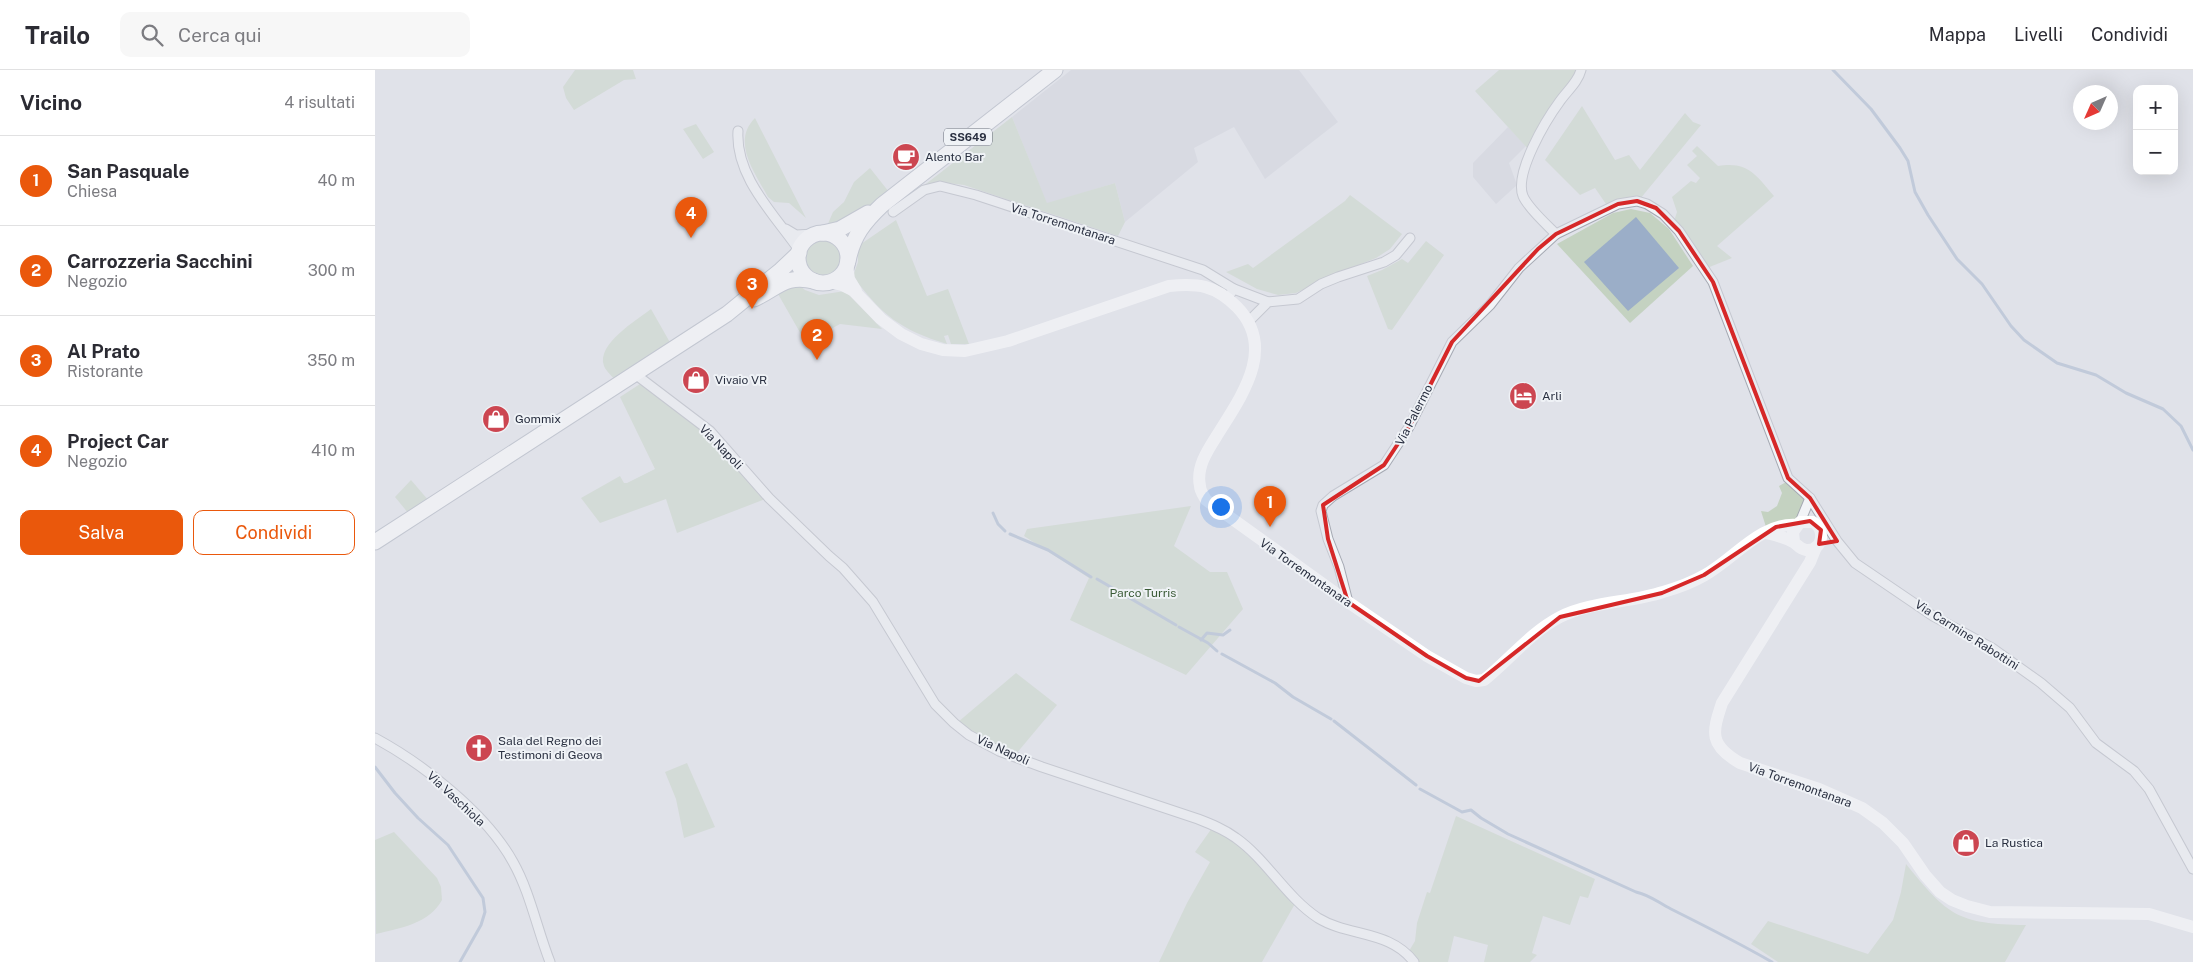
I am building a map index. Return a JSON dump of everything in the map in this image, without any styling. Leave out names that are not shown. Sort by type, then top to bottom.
[{"type":"main road","name":"SS649","points":[[735,308],[761,296],[785,280],[797,278],[821,281],[840,276],[847,263],[850,248],[859,229],[1055,70]]},
{"type":"main road","name":"SS649","points":[[375,542],[735,308],[799,252],[803,243],[819,234],[840,229],[887,208]]},
{"type":"main road","points":[[819,234],[839,239],[847,253],[847,263]]},
{"type":"main road","points":[[799,252],[798,262],[801,270],[807,276],[821,281]]},
{"type":"street","points":[[1556,234],[1523,196],[1521,181],[1529,153],[1559,103],[1579,77],[1581,70]]},
{"type":"street","points":[[738,131],[741,157],[760,196],[799,252]]},
{"type":"street","name":"Via Torremontanara","points":[[887,208],[924,190],[940,186],[976,195],[1203,270],[1230,293],[1249,321],[1254,332],[1255,360],[1251,376],[1205,456],[1199,476],[1200,487],[1206,500],[1215,509],[1348,602],[1427,656],[1466,678],[1479,681],[1484,680],[1532,637],[1560,617],[1607,603],[1662,592],[1704,575],[1766,533]]},
{"type":"street","name":"Via Palermo","points":[[1348,602],[1339,566],[1328,539],[1321,511],[1323,505],[1333,496],[1384,465],[1409,427],[1452,342],[1490,305],[1519,268],[1556,234],[1607,208],[1627,202],[1647,204],[1667,218],[1679,231],[1713,282],[1788,478],[1810,498]]},
{"type":"street","points":[[780,225],[797,235],[819,234]]},
{"type":"street","points":[[1230,293],[1268,302],[1298,299],[1321,284],[1384,262],[1395,255],[1410,238]]},
{"type":"street","name":"Via Torremontanara","points":[[847,263],[851,283],[864,301],[881,319],[921,344],[943,350],[965,351],[1008,341],[1169,286],[1201,285],[1230,293]]},
{"type":"street","name":"Via Torremontanara","points":[[821,281],[848,288],[864,301]]},
{"type":"street","points":[[1249,321],[1268,302]]},
{"type":"street","name":"Via Napoli","points":[[635,374],[710,431],[769,498],[843,568],[873,602],[935,704],[969,735],[999,751],[1042,767],[1220,828],[1236,838],[1256,855],[1298,902],[1316,917],[1331,926],[1365,933],[1383,940],[1397,947],[1414,962]]},
{"type":"street","points":[[1804,572],[1805,561],[1793,532],[1799,524],[1810,498]]},
{"type":"street","name":"Via Carmine Rabottini","points":[[1810,498],[1848,556],[1863,569],[1933,616],[1992,648],[2041,683],[2069,708],[2097,743],[2134,771],[2149,789],[2193,869]]},
{"type":"street","points":[[1766,533],[1776,527],[1810,521],[1819,527],[1821,533],[1817,545]]},
{"type":"street","points":[[1766,533],[1809,550],[1817,545],[1837,541]]},
{"type":"street","name":"Via Torremontanara","points":[[1817,545],[1804,572],[1722,702],[1713,728],[1715,740],[1729,756],[1740,763],[1819,789],[1862,808],[1883,823],[1903,843],[1925,875],[1940,892],[1952,900],[1967,906],[1990,912],[2149,914],[2193,927]]},
{"type":"street","name":"Via Vaschiola","points":[[375,738],[401,752],[424,769],[484,823],[513,861],[529,899],[550,962]]},
{"type":"highlighted area","points":[[1637,201],[1656,208],[1679,231],[1713,282],[1788,478],[1810,498],[1837,541],[1819,544],[1821,530],[1810,521],[1776,527],[1704,575],[1662,593],[1560,617],[1479,681],[1466,678],[1427,656],[1348,602],[1328,539],[1323,505],[1384,465],[1409,427],[1452,342],[1538,249],[1556,234],[1618,204]]},
{"type":"shaded area","points":[[1071,70],[1299,70],[1338,122],[1265,179],[1234,127],[1194,148],[1198,162],[1125,222],[1115,183],[1047,204],[1012,117]]},
{"type":"shaded area","points":[[1508,127],[1526,146],[1509,163],[1517,185],[1496,204],[1473,177],[1473,163]]},
{"type":"green space","points":[[575,70],[633,70],[636,79],[624,80],[574,110],[566,98],[563,87]]},
{"type":"green space","points":[[1499,70],[1580,70],[1529,150],[1475,91]]},
{"type":"green space","points":[[1582,106],[1615,160],[1629,155],[1640,170],[1685,113],[1693,122],[1701,125],[1640,199],[1606,204],[1595,188],[1580,195],[1545,160]]},
{"type":"green space","points":[[1012,117],[1047,203],[1115,183],[1125,222],[1118,236],[964,185],[939,182],[922,187]]},
{"type":"green space","points":[[755,118],[806,218],[789,203],[774,202],[768,197],[752,168],[745,147],[745,137],[748,127]]},
{"type":"green space","points":[[696,124],[714,152],[703,159],[683,129]]},
{"type":"green space","points":[[1697,146],[1718,166],[1737,166],[1751,171],[1774,196],[1717,246],[1732,258],[1707,268],[1674,221],[1677,212],[1672,197],[1691,181],[1696,183],[1700,178],[1687,165],[1697,156],[1692,151]]},
{"type":"green space","points":[[870,168],[889,192],[842,225],[827,226],[833,212],[844,202],[854,182]]},
{"type":"green space","points":[[1350,195],[1402,234],[1390,249],[1376,258],[1296,293],[1278,295],[1257,289],[1226,272],[1248,264],[1253,268],[1345,201]]},
{"type":"green space","points":[[1631,209],[1650,213],[1669,229],[1693,266],[1630,323],[1557,244],[1613,213]]},
{"type":"green space","points":[[896,220],[927,296],[948,289],[969,344],[951,344],[948,335],[944,336],[947,344],[904,327],[873,301],[853,276],[858,262],[858,246]]},
{"type":"green space","points":[[823,239],[830,240],[836,244],[840,250],[840,264],[836,270],[830,274],[823,275],[816,274],[810,270],[806,264],[805,257],[806,250],[810,244],[816,240]]},
{"type":"green space","points":[[1426,241],[1444,255],[1392,330],[1388,329],[1367,276],[1402,259],[1408,263]]},
{"type":"green space","points":[[796,283],[805,290],[819,295],[845,291],[882,329],[840,324],[806,343],[778,294]]},
{"type":"green space","points":[[651,309],[672,346],[616,381],[604,366],[603,358],[606,349],[619,333]]},
{"type":"green space","points":[[640,384],[709,436],[768,498],[677,533],[666,499],[600,523],[581,498],[620,476],[624,483],[627,483],[655,469],[620,397]]},
{"type":"green space","points":[[411,480],[429,501],[409,514],[395,497]]},
{"type":"green space","points":[[1788,481],[1805,499],[1797,519],[1766,527],[1761,511],[1768,512],[1777,506],[1782,493],[1779,486]]},
{"type":"green space","name":"Parco Turris","points":[[1191,506],[1174,546],[1210,572],[1227,572],[1243,609],[1186,675],[1070,620],[1089,578],[1024,536],[1027,529]]},
{"type":"green space","points":[[1016,673],[1057,705],[1016,754],[984,740],[958,722]]},
{"type":"green space","points":[[687,763],[715,827],[684,838],[676,799],[665,772]]},
{"type":"green space","points":[[1456,816],[1595,879],[1588,898],[1580,896],[1570,925],[1543,916],[1532,953],[1537,955],[1530,962],[1484,962],[1488,945],[1454,936],[1448,962],[1419,962],[1409,951],[1415,941],[1417,923],[1427,892],[1430,893]]},
{"type":"green space","points":[[1212,828],[1247,849],[1296,902],[1262,962],[1159,962],[1187,903],[1210,862],[1195,852]]},
{"type":"green space","points":[[394,832],[437,878],[441,887],[442,900],[430,915],[422,920],[376,934],[375,840]]},
{"type":"green space","points":[[1906,864],[1920,882],[1944,906],[1956,914],[1984,922],[2026,925],[2005,962],[1778,962],[1751,944],[1768,921],[1868,954],[1893,920]]},
{"type":"water","points":[[1636,217],[1679,268],[1628,311],[1584,262]]},
{"type":"waterway","points":[[1833,70],[1871,109],[1900,148],[1908,161],[1915,192],[1928,215],[1957,259],[1982,284],[2011,326],[2024,340],[2057,363],[2096,375],[2126,393],[2163,409],[2181,426],[2193,450]]},
{"type":"waterway","points":[[993,513],[998,524],[1005,531]]},
{"type":"waterway","points":[[1010,534],[1048,550],[1091,577]]},
{"type":"waterway","points":[[1097,579],[1176,625]]},
{"type":"waterway","points":[[1179,627],[1208,643],[1217,651]]},
{"type":"waterway","points":[[1201,640],[1207,633],[1223,635],[1230,630]]},
{"type":"waterway","points":[[1222,654],[1275,683],[1293,697],[1331,719]]},
{"type":"waterway","points":[[1334,721],[1416,785]]},
{"type":"waterway","points":[[375,767],[418,818],[448,845],[483,898],[485,912],[481,925],[460,962]]},
{"type":"waterway","points":[[1420,789],[1462,812],[1471,810],[1508,834],[1650,897],[1772,962]]},
{"type":"place","name":"Alento Bar","points":[[906,157]]},
{"type":"place","name":"Project Car","points":[[691,238]]},
{"type":"place","name":"Al Prato","points":[[752,309]]},
{"type":"place","name":"Carrozzeria Sacchini","points":[[817,360]]},
{"type":"place","name":"Vivaio VR","points":[[696,380]]},
{"type":"place","name":"Arli","points":[[1523,396]]},
{"type":"place","name":"Gommix","points":[[496,419]]},
{"type":"place","name":"San Pasquale","points":[[1270,527]]},
{"type":"place","name":"Sala del Regno dei Testimoni di Geova","points":[[479,748]]},
{"type":"place","name":"La Rustica","points":[[1966,843]]}]
